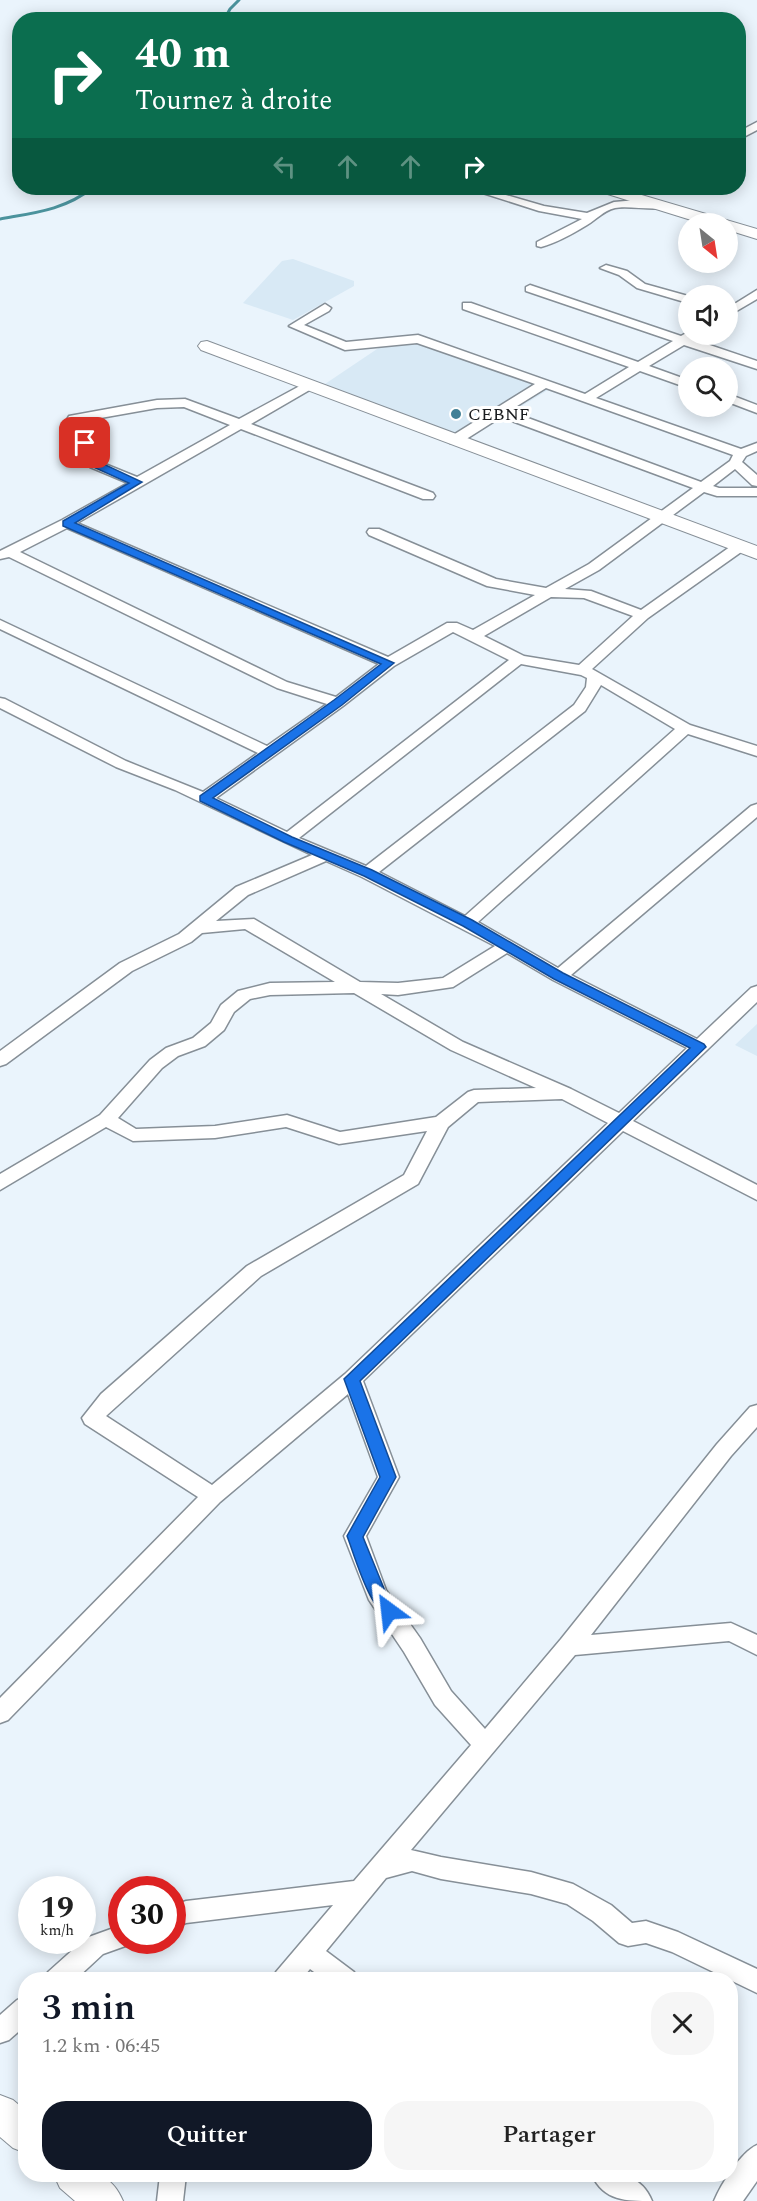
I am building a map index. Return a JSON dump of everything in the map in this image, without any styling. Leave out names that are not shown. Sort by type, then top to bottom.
[{"type":"street","points":[[496,195],[543,209],[590,217]]},
{"type":"street","points":[[639,195],[659,199],[694,213]]},
{"type":"street","points":[[541,244],[614,205],[659,199]]},
{"type":"street","points":[[738,228],[757,234]]},
{"type":"street","points":[[606,268],[623,273],[641,286],[678,297]]},
{"type":"street","points":[[530,289],[678,334]]},
{"type":"street","points":[[738,306],[757,294]]},
{"type":"street","points":[[467,306],[678,381]]},
{"type":"street","points":[[325,308],[294,326],[345,346],[418,339],[587,398],[738,458],[757,482]]},
{"type":"street","points":[[587,398],[678,344]]},
{"type":"street","points":[[708,345],[757,365]]},
{"type":"street","points":[[207,346],[757,553]]},
{"type":"street","points":[[455,440],[546,383]]},
{"type":"street","points":[[4,554],[67,523],[309,385]]},
{"type":"street","points":[[738,402],[757,409]]},
{"type":"street","points":[[137,482],[95,464],[85,443],[67,429],[74,419],[157,404],[185,403],[428,496]]},
{"type":"street","points":[[499,412],[717,492],[757,492]]},
{"type":"street","points":[[475,635],[594,567],[662,518],[738,458],[757,447]]},
{"type":"street","points":[[67,523],[389,663]]},
{"type":"street","points":[[374,532],[492,583],[548,593],[586,594],[643,615]]},
{"type":"street","points":[[589,672],[643,615],[739,547]]},
{"type":"street","points":[[4,554],[282,685],[338,703]]},
{"type":"street","points":[[0,624],[267,752]]},
{"type":"street","points":[[205,798],[338,703],[389,663],[452,626],[475,635],[519,659],[589,672],[685,728],[757,751]]},
{"type":"street","points":[[288,839],[519,659]]},
{"type":"street","points":[[368,873],[580,708],[593,687],[589,672]]},
{"type":"street","points":[[0,702],[121,764],[205,798],[288,839],[368,873],[467,923],[559,976],[699,1047]]},
{"type":"street","points":[[467,923],[685,728]]},
{"type":"street","points":[[559,976],[757,809]]},
{"type":"street","points":[[0,1060],[126,967],[185,938],[242,891],[326,855]]},
{"type":"street","points":[[197,928],[248,922],[457,1046],[565,1093],[757,1193]]},
{"type":"street","points":[[0,1183],[106,1119],[156,1064],[172,1052],[199,1042],[218,1026],[227,1009],[244,995],[270,988],[398,989],[447,984],[507,946]]},
{"type":"street","points":[[0,1713],[213,1496],[352,1379],[757,992]]},
{"type":"street","points":[[213,1496],[92,1418],[108,1400],[254,1271],[411,1179],[441,1123],[474,1096],[565,1093]]},
{"type":"street","points":[[106,1119],[134,1134],[214,1132],[287,1121],[339,1138],[441,1123]]},
{"type":"street","points":[[352,1379],[388,1477],[355,1536],[377,1594],[412,1645],[442,1698],[485,1745]]},
{"type":"street","points":[[292,1972],[569,1646],[724,1450],[757,1413]]},
{"type":"street","points":[[569,1646],[731,1632],[757,1646]]},
{"type":"street","points":[[378,1870],[412,1860],[441,1868],[531,1883],[573,1895],[602,1912],[628,1935],[646,1932],[678,1943],[757,1981]]},
{"type":"street","points":[[186,1912],[360,1891]]},
{"type":"street","points":[[66,1972],[95,1946],[108,1941]]},
{"type":"street","points":[[308,1952],[334,1972]]},
{"type":"street","points":[[0,2031],[18,2015]]},
{"type":"street","points":[[0,2113],[18,2128]]},
{"type":"street","points":[[727,2201],[757,2158]]},
{"type":"street","points":[[81,2182],[104,2201]]},
{"type":"street","points":[[170,2201],[172,2182]]},
{"type":"street","points":[[614,2182],[639,2201]]},
{"type":"shaded area","points":[[293,259],[354,281],[354,286],[293,320],[243,303],[282,261]]},
{"type":"shaded area","name":"CEBNF","points":[[413,341],[548,390],[467,439],[325,384],[383,345]]},
{"type":"shaded area","points":[[757,1024],[757,1056],[735,1045]]},
{"type":"waterway","points":[[228,12],[239,0]]},
{"type":"waterway","points":[[0,219],[60,206],[82,195]]},
{"type":"place","name":"CEBNF","points":[[456,414]]},
{"type":"route","points":[[85,443],[95,464],[137,482],[67,523],[389,663],[338,703],[205,798],[288,839],[368,873],[467,923],[559,976],[699,1047],[352,1379],[388,1477],[355,1536],[377,1594],[389,1611]]}]
